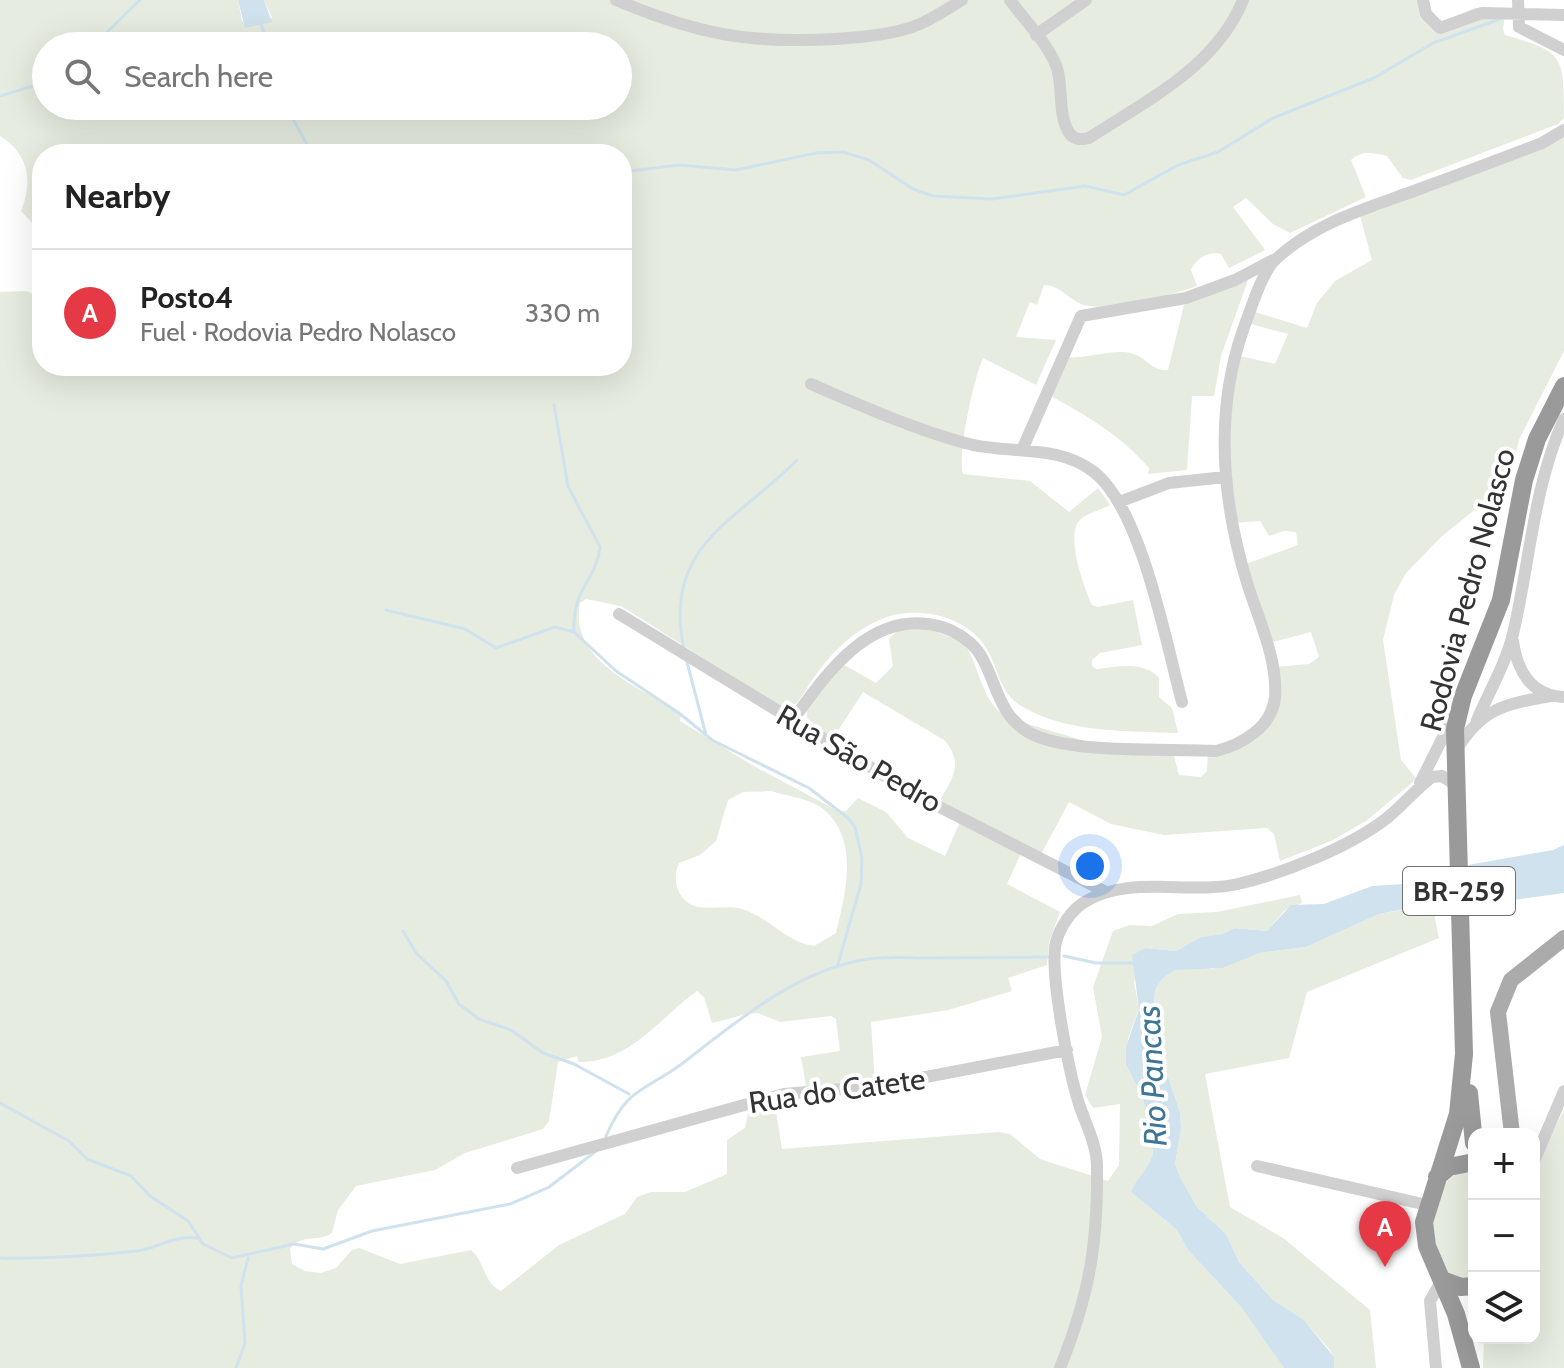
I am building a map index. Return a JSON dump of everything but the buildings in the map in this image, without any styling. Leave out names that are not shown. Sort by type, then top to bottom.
[{"type":"highway","name":"Rodovia Pedro Nolasco","points":[[1472,1128],[1464,1054],[1453,756],[1463,696],[1501,600],[1524,480],[1537,439],[1564,386]]},
{"type":"highway","name":"Rodovia Pedro Nolasco","points":[[1464,1054],[1458,1114],[1427,1205],[1427,1246],[1459,1322],[1472,1368]]},
{"type":"highway","points":[[1437,1177],[1449,1167],[1468,1163]]},
{"type":"highway","points":[[1442,1280],[1468,1286]]},
{"type":"highway","name":"BR-259","points":[[1472,1368],[1476,1344]]},
{"type":"main road","points":[[1510,1128],[1498,1036],[1498,1012],[1503,993],[1511,980],[1564,938]]},
{"type":"street","points":[[616,0],[671,23],[717,35],[776,42],[877,35],[919,24],[962,0]]},
{"type":"street","points":[[1010,0],[1057,68],[1065,126],[1070,135],[1079,140],[1089,138],[1209,53],[1235,19],[1243,0]]},
{"type":"street","points":[[1036,35],[1086,0]]},
{"type":"street","points":[[1423,0],[1426,14],[1440,28],[1482,13],[1564,15]]},
{"type":"street","points":[[1518,0],[1516,15],[1519,27],[1564,50]]},
{"type":"street","points":[[1022,450],[1081,316],[1186,298],[1235,280],[1274,260],[1340,218],[1542,143],[1564,130]]},
{"type":"street","points":[[793,720],[833,665],[849,651],[901,624],[923,622],[966,639],[981,655],[990,683],[1009,717],[1030,733],[1069,745],[1216,751],[1236,746],[1255,732],[1269,715],[1275,701],[1275,683],[1269,653],[1234,541],[1225,477],[1224,413],[1234,356],[1274,260]]},
{"type":"street","points":[[811,384],[909,426],[969,444],[1061,455],[1094,472],[1119,502],[1144,562],[1182,702]]},
{"type":"street","points":[[1453,756],[1477,720],[1512,638],[1538,492],[1550,449],[1564,419]]},
{"type":"street","points":[[1119,502],[1169,483],[1225,477]]},
{"type":"street","name":"Rua São Pedro","points":[[619,614],[916,795],[1106,892]]},
{"type":"street","points":[[1512,638],[1523,675],[1557,696]]},
{"type":"street","points":[[1414,792],[1463,696]]},
{"type":"street","points":[[1477,720],[1500,708],[1557,696]]},
{"type":"street","points":[[1060,1368],[1090,1283],[1095,1252],[1097,1163],[1067,1050],[1056,943],[1065,921],[1082,904],[1106,892],[1153,888],[1199,890],[1239,884],[1333,849],[1367,832],[1437,776],[1454,784]]},
{"type":"street","name":"Rua do Catete","points":[[517,1168],[784,1094],[879,1086],[1067,1050]]},
{"type":"street","points":[[1540,1147],[1564,1091]]},
{"type":"street","points":[[1257,1166],[1427,1205]]},
{"type":"street","points":[[1436,1368],[1430,1301],[1442,1280]]},
{"type":"shaded area","points":[[0,0],[238,0],[242,21],[272,18],[264,0],[1425,0],[1424,20],[1431,27],[1475,8],[1506,8],[1505,35],[1539,46],[1557,59],[1563,81],[1564,118],[1558,124],[1411,180],[1403,178],[1387,156],[1372,153],[1359,155],[1351,160],[1366,197],[1290,233],[1273,224],[1246,198],[1233,207],[1265,250],[1229,268],[1221,254],[1207,255],[1199,259],[1191,270],[1197,286],[1129,304],[1102,307],[1083,305],[1056,288],[1044,285],[1037,305],[1030,302],[1016,337],[1056,340],[1036,385],[983,358],[967,416],[962,450],[963,474],[1030,481],[1069,512],[1098,488],[1110,505],[1084,517],[1076,526],[1075,548],[1081,574],[1092,605],[1098,607],[1133,600],[1142,645],[1100,653],[1092,660],[1092,666],[1096,669],[1138,667],[1153,672],[1159,678],[1159,697],[1172,708],[1178,733],[1098,729],[1040,716],[1010,697],[991,657],[973,633],[961,624],[932,614],[887,617],[863,629],[834,652],[797,703],[787,711],[621,606],[586,599],[580,603],[579,623],[585,641],[596,657],[628,683],[681,713],[680,721],[752,765],[838,811],[846,811],[858,798],[886,812],[908,838],[945,856],[960,822],[935,808],[950,783],[955,766],[951,749],[944,740],[863,692],[832,740],[807,718],[807,710],[839,662],[876,683],[893,666],[889,639],[906,629],[925,629],[964,643],[986,694],[1008,718],[1095,744],[1172,749],[1179,775],[1201,777],[1207,771],[1208,749],[1240,738],[1258,722],[1268,700],[1275,667],[1309,664],[1319,657],[1311,632],[1269,643],[1243,565],[1298,545],[1296,532],[1284,531],[1269,536],[1260,521],[1233,523],[1226,429],[1240,356],[1275,364],[1288,334],[1247,323],[1252,311],[1307,328],[1317,303],[1335,281],[1372,260],[1360,216],[1564,134],[1564,351],[1519,440],[1509,482],[1441,537],[1406,573],[1394,595],[1383,640],[1401,760],[1416,778],[1413,782],[1366,821],[1331,841],[1280,861],[1274,834],[1267,828],[1164,835],[1111,824],[1069,802],[1038,860],[1021,853],[1007,884],[1060,912],[1049,942],[1047,965],[1008,978],[1012,991],[948,1010],[871,1022],[875,1083],[807,1091],[801,1057],[840,1051],[836,1019],[831,1016],[780,1022],[758,1013],[712,1023],[704,997],[697,991],[643,1037],[614,1055],[579,1062],[577,1056],[558,1062],[549,1121],[543,1129],[465,1153],[435,1170],[356,1186],[338,1210],[332,1233],[299,1241],[290,1249],[292,1264],[305,1271],[321,1273],[336,1268],[352,1250],[359,1248],[400,1264],[471,1250],[491,1283],[501,1291],[559,1245],[625,1214],[637,1197],[651,1192],[685,1192],[727,1174],[727,1140],[745,1128],[748,1113],[776,1111],[782,1149],[998,1132],[1010,1134],[1040,1159],[1108,1181],[1119,1165],[1120,1104],[1093,1108],[1085,1095],[1102,1037],[1093,987],[1113,931],[1130,925],[1152,926],[1178,914],[1217,912],[1300,895],[1302,903],[1285,910],[1267,931],[1235,928],[1224,934],[1201,937],[1176,951],[1146,948],[1134,982],[1139,1008],[1128,1039],[1126,1065],[1143,1098],[1153,1151],[1150,1162],[1131,1192],[1177,1230],[1188,1250],[1241,1307],[1284,1368],[0,1368],[0,292],[32,294],[32,376],[632,376],[632,144],[32,144],[32,223],[21,211],[27,189],[26,169],[10,143],[0,136]],"holes":[[[771,791],[819,806],[841,832],[847,865],[836,933],[814,946],[805,944],[742,909],[706,908],[693,905],[683,898],[676,878],[679,863],[700,855],[716,841],[728,800],[743,792]]]},
{"type":"shaded area","points":[[1246,278],[1248,280],[1221,356],[1214,396],[1192,396],[1187,470],[1148,474],[1149,468],[1114,435],[1047,394],[1063,357],[1127,352],[1139,356],[1157,369],[1168,370],[1184,305]]},
{"type":"shaded area","points":[[1432,904],[1439,938],[1307,992],[1289,1058],[1205,1074],[1230,1207],[1283,1238],[1370,1310],[1376,1368],[1334,1368],[1334,1357],[1329,1349],[1304,1320],[1273,1300],[1239,1262],[1226,1234],[1197,1207],[1180,1177],[1175,1164],[1181,1129],[1180,1112],[1153,1031],[1155,990],[1163,978],[1176,970],[1192,966],[1213,969],[1259,953],[1306,947],[1379,914]]},
{"type":"shaded area","points":[[1564,1110],[1564,1368],[1483,1368],[1484,1344],[1540,1344],[1540,1156]]},
{"type":"shaded area","points":[[1468,1169],[1468,1280],[1449,1274],[1435,1242],[1432,1226],[1436,1197],[1444,1184]]},
{"type":"water","points":[[238,0],[264,0],[272,22],[245,28]]},
{"type":"water","name":"Rio Pancas","points":[[1564,845],[1564,893],[1463,907],[1444,901],[1379,914],[1306,947],[1259,953],[1222,968],[1176,970],[1163,978],[1155,990],[1153,1032],[1180,1112],[1181,1129],[1175,1164],[1180,1177],[1197,1207],[1226,1234],[1239,1262],[1273,1300],[1304,1320],[1334,1357],[1334,1368],[1284,1368],[1241,1307],[1188,1250],[1177,1230],[1131,1192],[1150,1162],[1153,1151],[1143,1098],[1126,1065],[1126,1047],[1139,1009],[1132,955],[1146,948],[1176,951],[1201,937],[1223,934],[1235,928],[1267,931],[1291,905],[1324,904],[1372,886],[1421,883],[1444,886],[1462,866],[1553,850]]},
{"type":"waterway","points":[[107,32],[140,0]]},
{"type":"waterway","points":[[632,171],[679,165],[736,170],[816,153],[843,152],[869,160],[913,189],[933,196],[992,199],[1085,186],[1124,195],[1178,165],[1218,152],[1273,118],[1374,78],[1433,43],[1500,19]]},
{"type":"waterway","points":[[261,23],[263,32]]},
{"type":"waterway","points":[[0,96],[32,86]]},
{"type":"waterway","points":[[294,120],[307,144]]},
{"type":"waterway","points":[[554,405],[568,486],[600,547],[594,569],[580,595],[574,617],[574,632]]},
{"type":"waterway","points":[[684,650],[680,614],[684,585],[694,560],[728,520],[797,460]]},
{"type":"waterway","points":[[386,610],[465,629],[496,648],[555,627],[574,632],[616,671],[679,713],[712,740],[809,788],[848,818],[855,827],[862,858],[861,884],[837,967]]},
{"type":"waterway","points":[[687,662],[706,735]]},
{"type":"waterway","points":[[403,931],[416,953],[446,981],[459,1004],[479,1019],[511,1030],[543,1053],[574,1064],[629,1094]]},
{"type":"waterway","points":[[1064,956],[1096,963],[1135,963]]},
{"type":"waterway","points":[[606,1136],[622,1108],[638,1092],[683,1063],[769,999],[817,974],[875,958],[1051,957]]},
{"type":"waterway","points":[[0,1103],[69,1141],[87,1159],[131,1176],[150,1196],[188,1221],[203,1244],[232,1258],[294,1244],[323,1249],[372,1231],[510,1204],[549,1187],[595,1152]]},
{"type":"waterway","points":[[0,1258],[120,1253],[181,1238],[197,1238]]},
{"type":"waterway","points":[[236,1368],[245,1343],[241,1286],[248,1258]]},
{"type":"place","name":"Posto4","points":[[1385,1267]]}]
